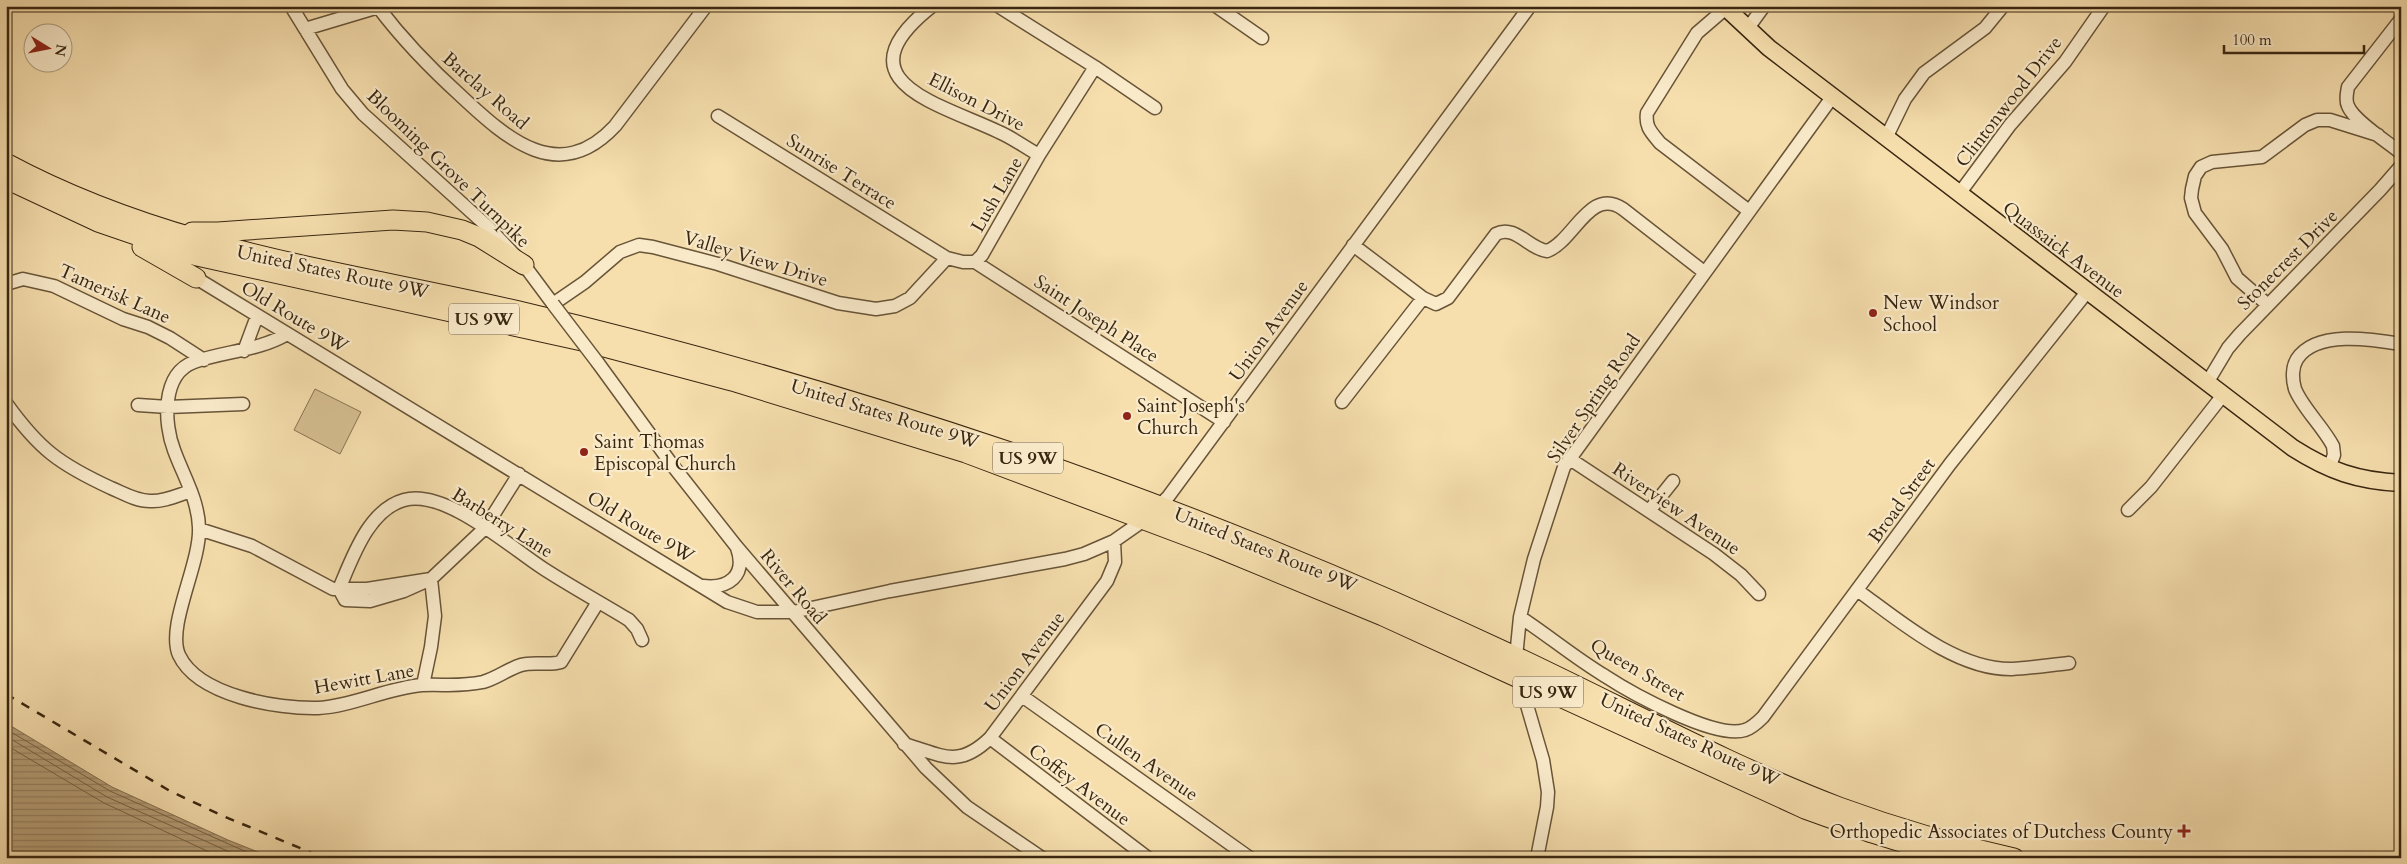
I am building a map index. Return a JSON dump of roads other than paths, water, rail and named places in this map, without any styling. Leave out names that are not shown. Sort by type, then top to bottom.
[{"type":"highway","name":"United States Route 9W","points":[[6,163],[15,179],[107,226],[166,247],[205,258],[582,341],[805,395],[973,440],[1160,505],[1380,596],[1516,657],[1718,754],[1812,796],[1908,830],[2014,858]]},
{"type":"highway","name":"United States Route 9W","points":[[15,179],[73,196],[137,222],[233,250],[586,327],[805,395],[1144,520],[1383,616],[1781,799],[1863,830],[1953,858]]},
{"type":"highway","points":[[137,222],[173,230],[202,232],[393,220],[427,222],[462,230],[479,237],[524,266]]},
{"type":"highway","points":[[107,226],[196,278]]},
{"type":"highway","points":[[196,278],[188,270],[187,265],[193,260],[205,258]]},
{"type":"main road","name":"Quassaick Avenue","points":[[1725,7],[1769,48],[2293,448],[2329,468],[2357,478],[2401,483]]},
{"type":"street","name":"Blooming Grove Turnpike","points":[[291,6],[342,89],[363,114],[391,142],[474,214],[524,266],[553,304]]},
{"type":"street","name":"Barclay Road","points":[[380,7],[403,39],[432,70],[498,131],[530,149],[559,154],[574,153],[589,148],[603,139],[615,126],[706,6]]},
{"type":"street","name":"Ellison Drive","points":[[932,6],[918,18],[895,46],[892,55],[893,66],[898,79],[937,106],[1002,132],[1039,155]]},
{"type":"street","points":[[998,6],[1095,67],[1155,108]]},
{"type":"street","points":[[1216,6],[1262,38]]},
{"type":"street","name":"Union Avenue","points":[[904,744],[949,757],[960,758],[973,753],[990,738],[1107,582],[1115,562],[1114,541],[1144,520],[1176,488],[1352,245],[1530,6]]},
{"type":"street","points":[[1748,28],[1764,6]]},
{"type":"street","points":[[1886,138],[1905,99],[1924,73],[1985,28],[2003,6]]},
{"type":"street","name":"Clintonwood Drive","points":[[1959,194],[2010,125],[2065,62],[2104,6]]},
{"type":"street","points":[[304,29],[380,7]]},
{"type":"street","points":[[1725,7],[1697,34],[1647,113],[1646,122],[1648,129],[1660,143],[1749,211]]},
{"type":"street","points":[[2401,19],[2348,87],[2346,96],[2348,106],[2354,115],[2401,153]]},
{"type":"street","name":"Lush Lane","points":[[975,262],[982,255],[1039,155],[1095,67]]},
{"type":"street","name":"Silver Spring Road","points":[[1537,858],[1548,792],[1543,760],[1524,696],[1516,657],[1520,618],[1534,559],[1564,467],[1833,96]]},
{"type":"street","name":"Sunrise Terrace","points":[[718,116],[947,258]]},
{"type":"street","points":[[2268,305],[2237,278],[2222,249],[2195,213],[2191,198],[2195,176],[2201,167],[2212,162],[2262,157],[2305,125],[2317,120],[2330,120],[2378,135]]},
{"type":"street","name":"Stonecrest Drive","points":[[2208,383],[2228,348],[2401,166]]},
{"type":"street","points":[[1352,245],[1424,298],[1436,304],[1448,298],[1487,246],[1501,231],[1511,232],[1536,248],[1547,251],[1562,242],[1590,210],[1599,203],[1607,202],[1623,209],[1704,272]]},
{"type":"street","name":"Valley View Drive","points":[[553,304],[585,282],[620,252],[639,245],[718,264],[838,303],[876,309],[895,306],[910,298],[947,258]]},
{"type":"street","name":"Saint Joseph Place","points":[[947,258],[963,262],[975,262],[1224,422]]},
{"type":"street","name":"Old Route 9W","points":[[196,278],[727,602],[744,609],[761,612],[793,612],[890,591],[1065,558],[1091,551],[1114,541]]},
{"type":"street","name":"Tamerisk Lane","points":[[6,284],[23,279],[54,286],[123,319],[170,338],[204,360]]},
{"type":"street","name":"Broad Street","points":[[1746,730],[1763,717],[1950,464],[2087,292]]},
{"type":"street","points":[[1342,402],[1424,298]]},
{"type":"street","name":"River Road","points":[[553,304],[673,466],[736,546],[904,744],[953,796],[1042,858]]},
{"type":"street","points":[[244,350],[257,316]]},
{"type":"street","name":"Hewitt Lane","points":[[287,334],[274,342],[192,363],[180,371],[172,384],[168,407],[174,450],[198,513],[199,529],[198,546],[178,622],[176,642],[179,655],[187,668],[208,685],[247,699],[292,707],[319,708],[423,685],[457,687],[486,681],[524,664],[561,662],[598,602]]},
{"type":"street","points":[[2329,468],[2334,455],[2333,446],[2327,433],[2295,388],[2293,374],[2296,362],[2308,346],[2330,341],[2357,338],[2401,344]]},
{"type":"street","points":[[2128,510],[2152,487],[2223,395]]},
{"type":"street","points":[[6,403],[41,446],[83,475],[131,497],[149,502],[160,501],[190,491]]},
{"type":"street","points":[[138,405],[168,407],[243,404]]},
{"type":"street","name":"Riverview Avenue","points":[[1570,458],[1714,554],[1741,575],[1759,594]]},
{"type":"street","points":[[199,529],[252,546],[312,579],[339,590],[367,589],[431,579],[484,528],[519,474]]},
{"type":"street","points":[[1649,512],[1672,481]]},
{"type":"street","name":"Barberry Lane","points":[[339,590],[352,560],[370,527],[388,508],[404,500],[431,500],[447,506],[484,528],[544,569],[629,620],[642,640]]},
{"type":"street","points":[[702,586],[723,586],[733,579],[739,568],[740,561],[736,546]]},
{"type":"street","points":[[423,685],[432,647],[436,616],[431,579]]},
{"type":"street","points":[[1858,590],[1930,642],[1971,662],[2011,669],[2069,662]]},
{"type":"street","name":"Queen Street","points":[[1520,618],[1548,635],[1607,678],[1657,705],[1695,722],[1721,730],[1746,730]]},
{"type":"street","name":"Cullen Avenue","points":[[1022,696],[1250,858]]},
{"type":"street","name":"Coffey Avenue","points":[[990,738],[1148,858]]},
{"type":"water","points":[[6,723],[112,787],[228,840],[273,858],[6,858]]},
{"type":"railway","points":[[6,694],[170,791],[223,816],[324,858]]},
{"type":"place","name":"New Windsor School","points":[[1873,313]]},
{"type":"place","name":"Saint Joseph's Church","points":[[1127,416]]},
{"type":"place","name":"Saint Thomas Episcopal Church","points":[[584,452]]},
{"type":"place","name":"Orthopedic Associates of Dutchess County","points":[[2184,831]]}]
